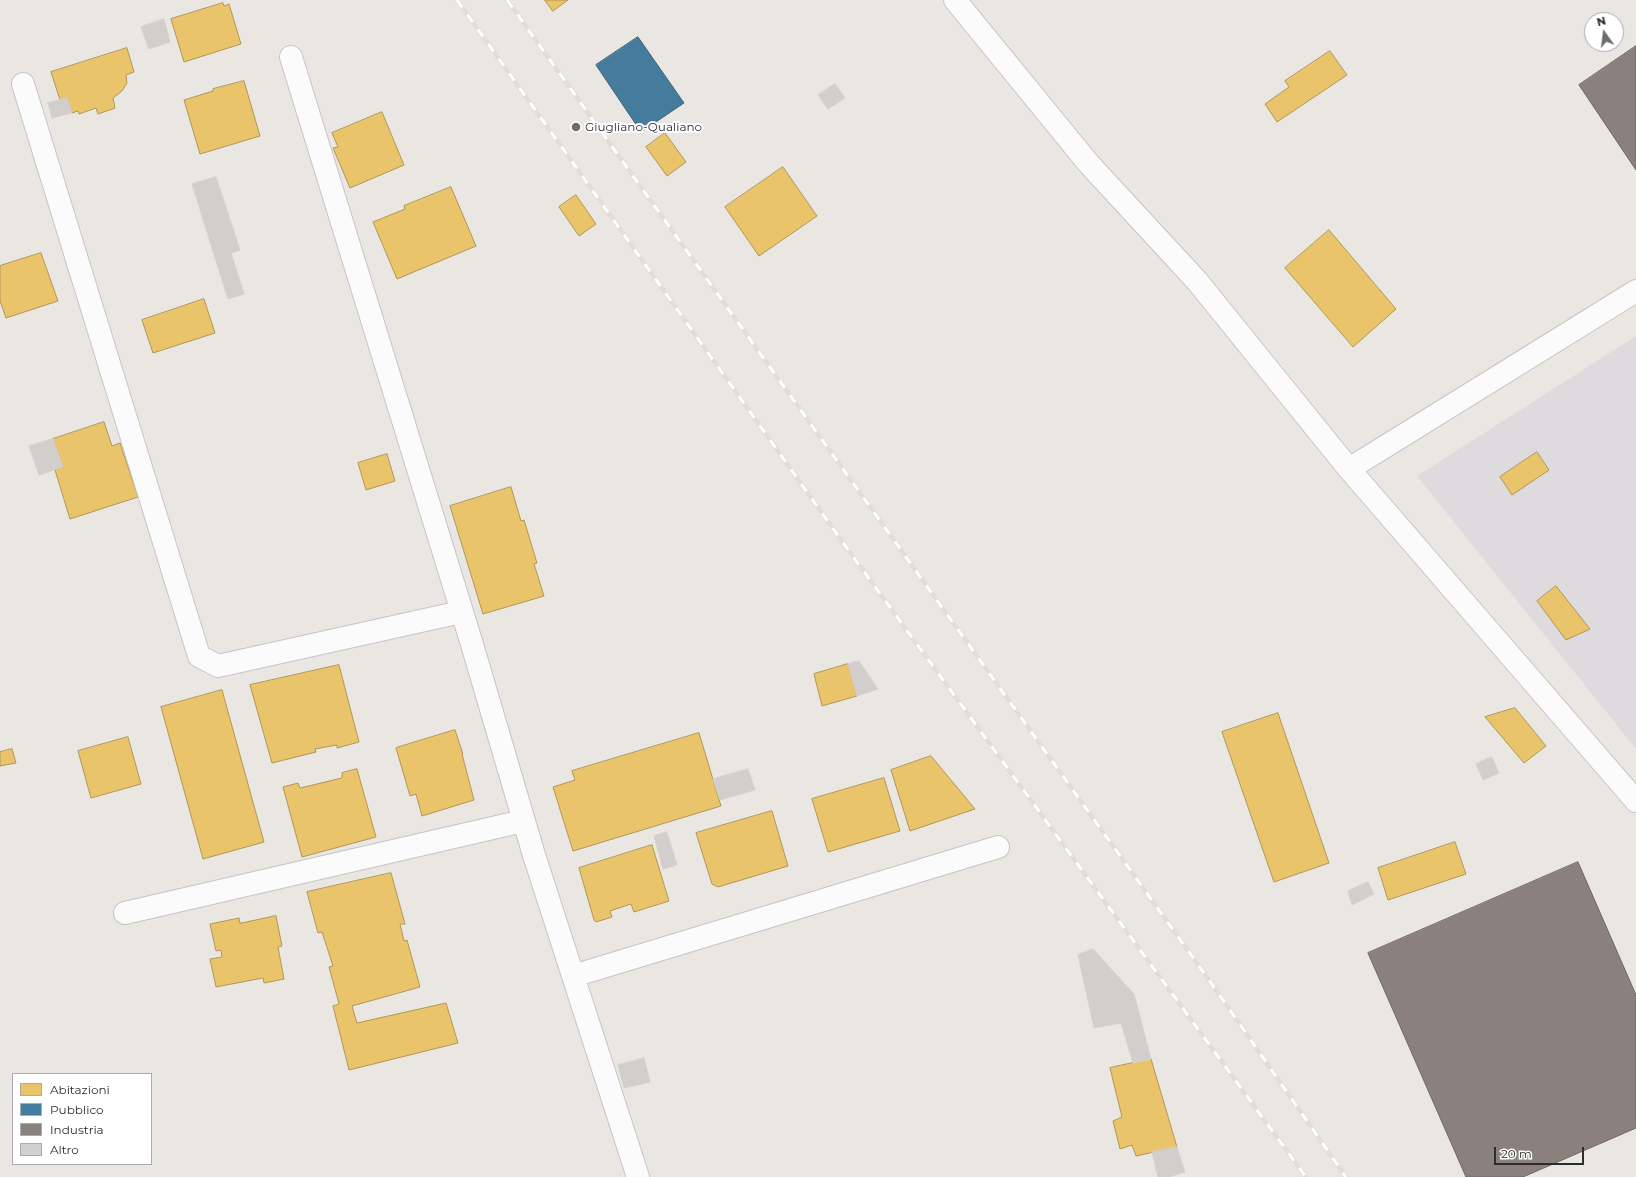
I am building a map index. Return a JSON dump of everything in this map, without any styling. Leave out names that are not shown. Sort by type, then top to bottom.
[{"type":"street","points":[[955,0],[1089,164],[1197,281],[1349,469],[1636,801]]},
{"type":"street","points":[[291,57],[461,612],[523,821],[638,1177]]},
{"type":"street","points":[[23,84],[199,656],[218,666],[461,612]]},
{"type":"street","points":[[1349,469],[1636,290]]},
{"type":"street","points":[[125,913],[523,821]]},
{"type":"street","points":[[573,976],[998,847]]},
{"type":"shaded area","points":[[1636,336],[1636,749],[1417,476]]},
{"type":"building: Abitazioni","points":[[545,0],[568,0],[553,11]]},
{"type":"building: Abitazioni","points":[[223,3],[224,6],[229,4],[241,44],[184,62],[171,19]]},
{"type":"building: Abitazioni","points":[[127,48],[134,72],[126,75],[127,83],[122,91],[113,98],[115,108],[98,114],[96,108],[79,114],[78,111],[72,113],[67,98],[60,100],[51,72]]},
{"type":"building: Abitazioni","points":[[1330,51],[1347,75],[1277,122],[1265,104],[1289,87],[1285,81]]},
{"type":"building: Abitazioni","points":[[244,81],[260,136],[200,154],[184,100],[213,91],[213,89]]},
{"type":"building: Abitazioni","points":[[382,112],[404,165],[350,188],[333,148],[338,147],[332,133]]},
{"type":"building: Abitazioni","points":[[665,133],[686,162],[667,176],[646,147]]},
{"type":"building: Abitazioni","points":[[783,167],[817,216],[759,256],[725,207]]},
{"type":"building: Abitazioni","points":[[451,187],[476,246],[397,279],[373,222],[405,209],[404,206]]},
{"type":"building: Abitazioni","points":[[576,195],[596,224],[579,236],[559,207]]},
{"type":"building: Abitazioni","points":[[1329,230],[1396,309],[1353,347],[1285,268]]},
{"type":"building: Abitazioni","points":[[41,253],[58,301],[6,318],[0,301],[0,266]]},
{"type":"building: Abitazioni","points":[[204,299],[215,333],[153,353],[142,320]]},
{"type":"building: Abitazioni","points":[[104,422],[112,446],[120,443],[138,497],[70,519],[55,470],[63,467],[53,439]]},
{"type":"building: Abitazioni","points":[[1537,452],[1549,470],[1512,495],[1500,477]]},
{"type":"building: Abitazioni","points":[[387,454],[395,481],[366,490],[358,463]]},
{"type":"building: Abitazioni","points":[[511,487],[521,521],[524,520],[537,563],[534,564],[544,596],[483,614],[450,506]]},
{"type":"building: Abitazioni","points":[[1556,586],[1590,629],[1566,640],[1537,601]]},
{"type":"building: Abitazioni","points":[[848,664],[857,696],[822,706],[814,674]]},
{"type":"building: Abitazioni","points":[[339,665],[359,742],[337,748],[337,745],[315,749],[316,752],[272,763],[250,685]]},
{"type":"building: Abitazioni","points":[[222,690],[264,842],[203,859],[161,707]]},
{"type":"building: Abitazioni","points":[[1515,708],[1546,746],[1524,763],[1485,717]]},
{"type":"building: Abitazioni","points":[[1278,713],[1329,863],[1274,882],[1222,732]]},
{"type":"building: Abitazioni","points":[[455,730],[463,754],[474,800],[422,816],[416,794],[410,796],[396,748]]},
{"type":"building: Abitazioni","points":[[699,733],[721,806],[573,851],[553,787],[575,780],[572,771]]},
{"type":"building: Abitazioni","points":[[128,737],[141,784],[91,798],[78,751]]},
{"type":"building: Abitazioni","points":[[12,749],[16,763],[0,766],[0,752]]},
{"type":"building: Abitazioni","points":[[931,756],[975,809],[910,831],[891,770]]},
{"type":"building: Abitazioni","points":[[357,769],[376,837],[302,857],[283,787],[298,783],[300,788],[342,778],[342,773]]},
{"type":"building: Abitazioni","points":[[884,778],[900,831],[828,852],[812,799]]},
{"type":"building: Abitazioni","points":[[772,811],[788,866],[718,887],[712,884],[696,833]]},
{"type":"building: Abitazioni","points":[[1455,842],[1466,874],[1388,900],[1378,868]]},
{"type":"building: Abitazioni","points":[[652,845],[669,901],[634,912],[631,904],[610,911],[612,917],[596,922],[594,920],[579,868]]},
{"type":"building: Abitazioni","points":[[391,873],[405,924],[400,924],[404,941],[407,940],[420,987],[352,1006],[357,1023],[446,1003],[458,1043],[349,1070],[333,1006],[339,1004],[329,967],[333,966],[322,932],[318,933],[307,892]]},
{"type":"building: Abitazioni","points":[[276,916],[282,946],[278,947],[284,979],[264,983],[263,978],[216,987],[210,959],[222,957],[221,950],[216,951],[210,924],[239,918],[240,923]]},
{"type":"building: Abitazioni","points":[[1151,1059],[1177,1147],[1136,1156],[1132,1145],[1120,1149],[1113,1121],[1122,1117],[1110,1068]]},
{"type":"building: Pubblico","name":"Giugliano-Qualiano","points":[[638,37],[684,103],[641,132],[596,65]]},
{"type":"building: Industria","points":[[1636,46],[1636,170],[1579,85]]},
{"type":"building: Industria","points":[[1578,862],[1636,995],[1636,1128],[1523,1177],[1466,1177],[1368,953]]},
{"type":"building: Altro","points":[[164,19],[170,42],[149,49],[141,27]]},
{"type":"building: Altro","points":[[835,84],[845,98],[828,109],[818,95]]},
{"type":"building: Altro","points":[[67,98],[72,113],[52,118],[48,103]]},
{"type":"building: Altro","points":[[216,177],[240,250],[231,253],[244,294],[228,299],[192,184]]},
{"type":"building: Altro","points":[[53,439],[63,467],[39,475],[29,446]]},
{"type":"building: Altro","points":[[859,661],[878,689],[857,696],[848,664]]},
{"type":"building: Altro","points":[[1492,757],[1499,773],[1483,780],[1476,764]]},
{"type":"building: Altro","points":[[748,769],[755,790],[720,800],[713,779]]},
{"type":"building: Altro","points":[[667,832],[677,865],[663,869],[654,836]]},
{"type":"building: Altro","points":[[1368,882],[1374,894],[1352,905],[1348,891]]},
{"type":"building: Altro","points":[[1093,949],[1134,994],[1151,1059],[1133,1063],[1121,1023],[1094,1028],[1078,955]]},
{"type":"building: Altro","points":[[644,1058],[650,1082],[624,1088],[618,1065]]},
{"type":"building: Altro","points":[[1177,1147],[1185,1172],[1169,1177],[1158,1177],[1152,1152]]},
{"type":"railway","points":[[457,0],[854,558],[1306,1177]]},
{"type":"railway","points":[[507,0],[1209,980],[1346,1177]]},
{"type":"place","name":"Giugliano-Qualiano","points":[[576,127]]}]
